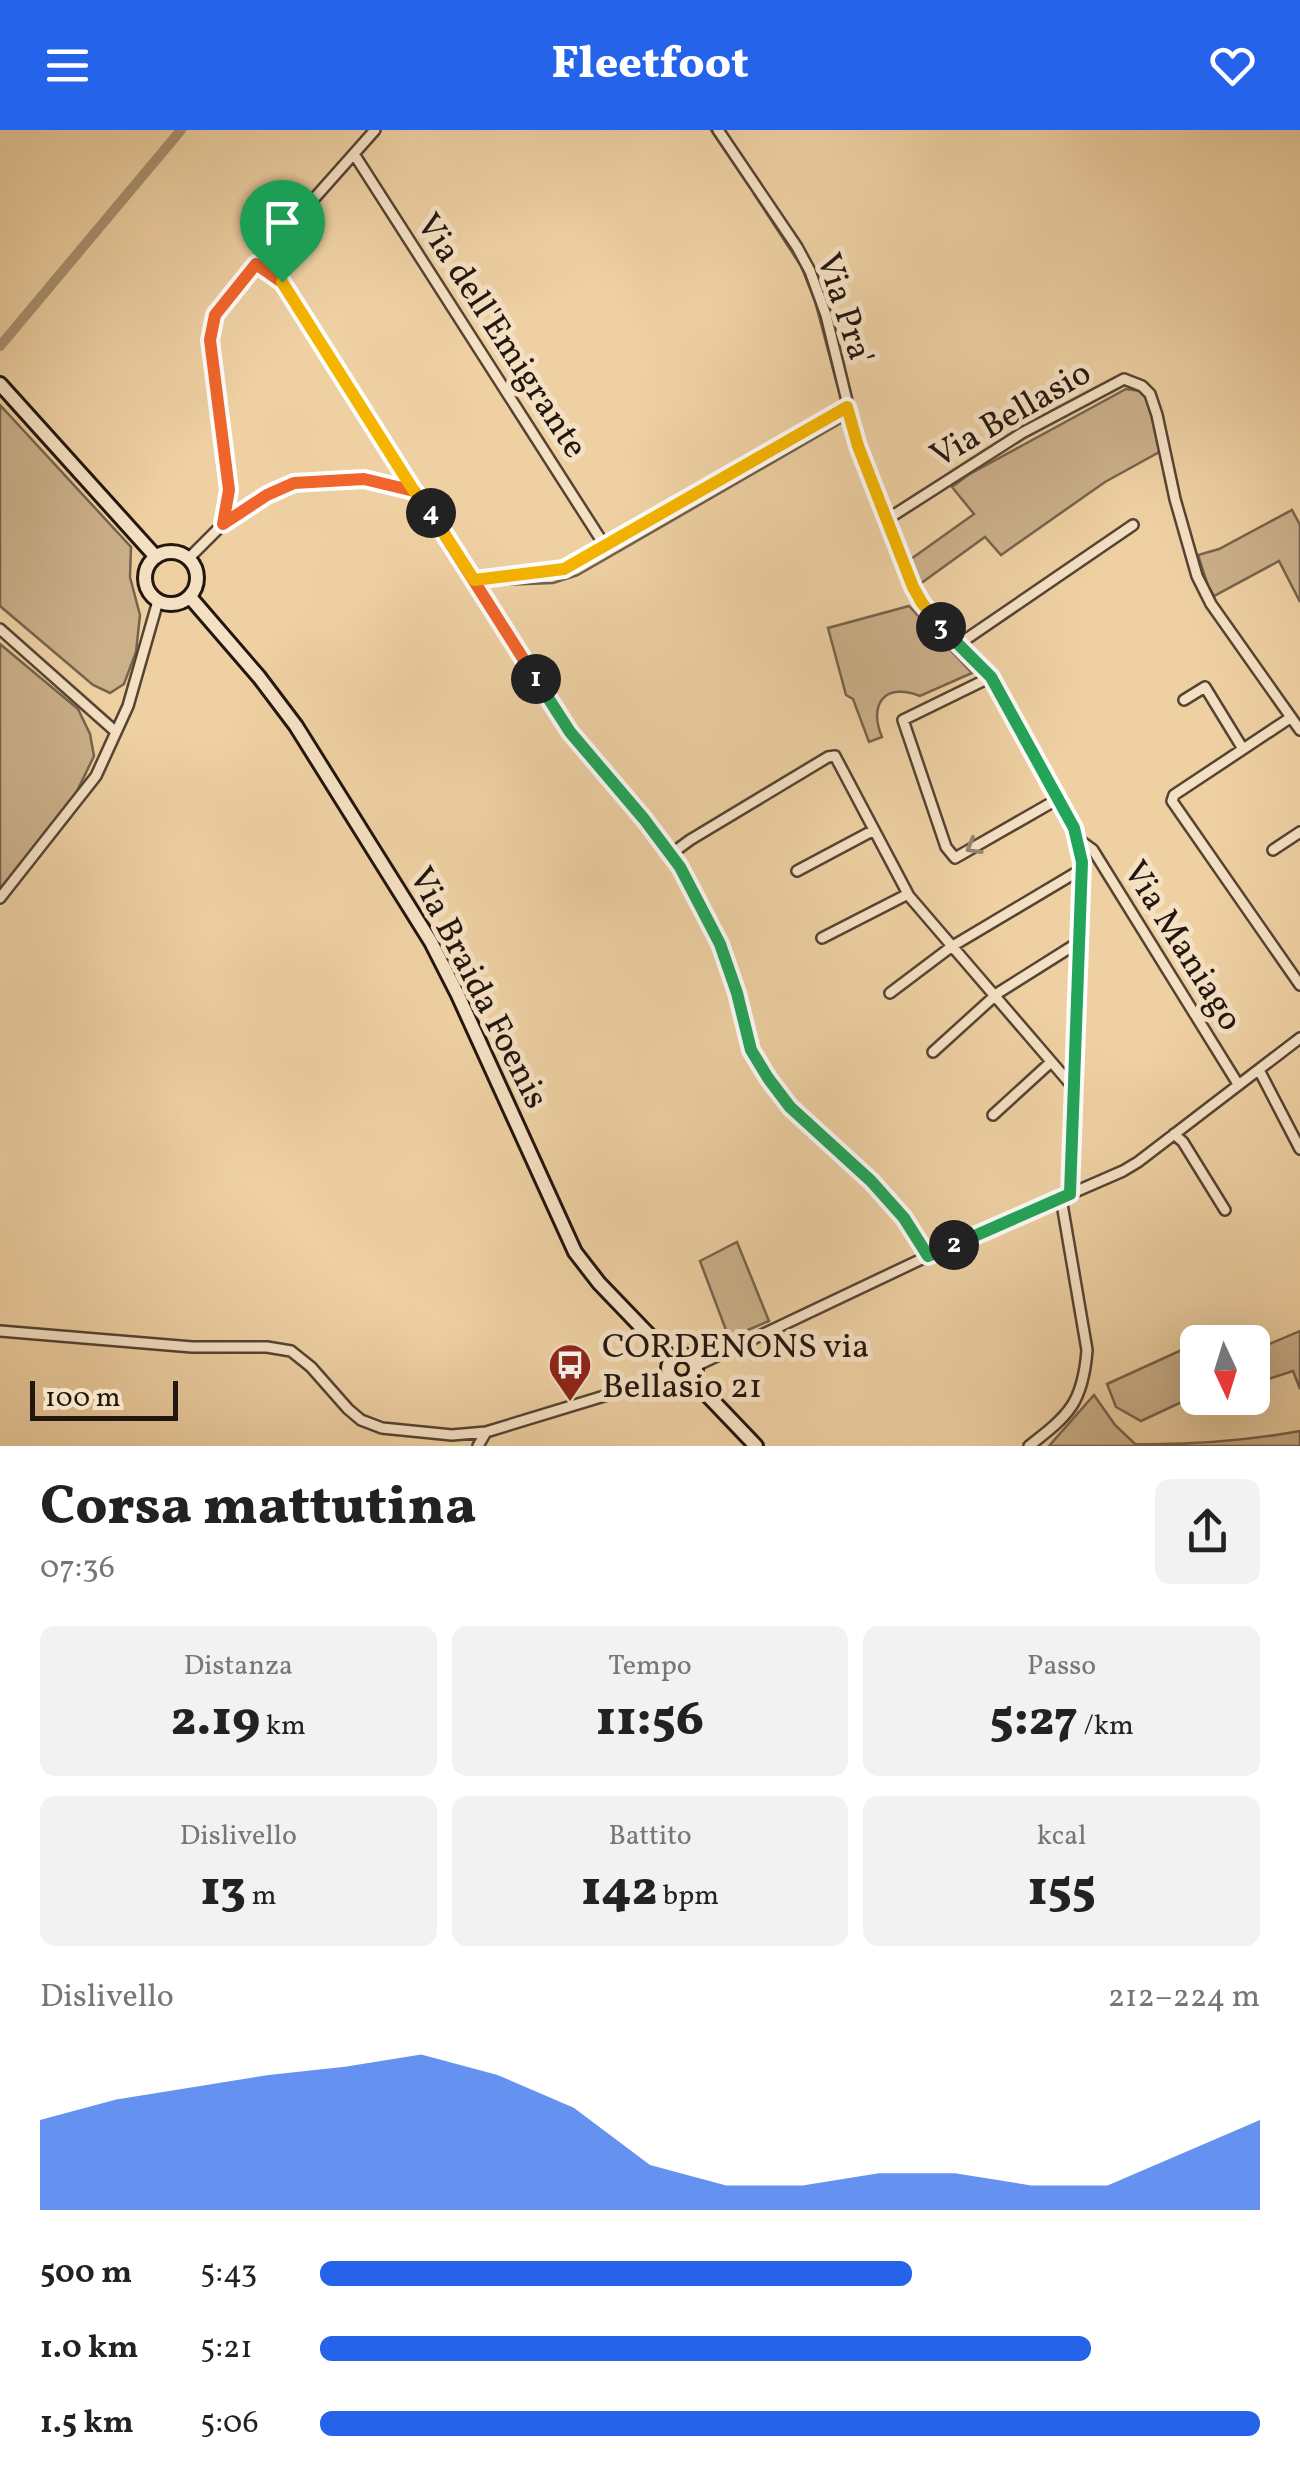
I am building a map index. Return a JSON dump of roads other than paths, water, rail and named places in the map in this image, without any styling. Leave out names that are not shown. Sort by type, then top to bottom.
[{"type":"street","points":[[223,524],[229,490],[210,340],[215,315],[375,130]]},
{"type":"street","name":"Via Pra'","points":[[718,130],[810,270],[840,366],[858,446],[913,587],[938,624],[991,677],[1078,839]]},
{"type":"street","name":"Via dell'Emigrante","points":[[354,154],[605,546]]},
{"type":"street","points":[[256,264],[282,282],[570,732],[671,854],[690,883],[720,944],[751,1050],[768,1078],[790,1107],[871,1181],[904,1218],[928,1256]]},
{"type":"street","name":"Via Bellasio","points":[[886,520],[1022,433],[1073,406],[1124,380],[1142,386],[1158,414],[1196,576],[1211,604],[1300,730]]},
{"type":"street","points":[[0,384],[156,557]]},
{"type":"street","points":[[474,580],[564,569],[847,407]]},
{"type":"street","points":[[188,558],[223,524],[267,495],[294,483],[364,479],[414,491]]},
{"type":"street","points":[[958,644],[1133,525]]},
{"type":"street","points":[[172,552],[188,558],[198,580],[190,596],[176,604],[158,601],[145,582],[146,568],[156,557],[172,552]]},
{"type":"street","name":"Via Braida Foenis","points":[[190,596],[260,677],[296,726],[431,942],[575,1252],[599,1283],[672,1359]]},
{"type":"street","points":[[0,898],[96,776],[128,706],[158,601]]},
{"type":"street","points":[[0,629],[116,732]]},
{"type":"street","points":[[991,677],[903,720],[946,848],[955,858],[1058,799]]},
{"type":"street","points":[[1184,700],[1205,687],[1243,749]]},
{"type":"street","points":[[1290,718],[1174,795],[1172,801],[1300,985]]},
{"type":"street","points":[[671,854],[828,756],[836,756],[908,894],[1073,1088]]},
{"type":"street","points":[[798,871],[874,830]]},
{"type":"street","points":[[1273,850],[1300,832]]},
{"type":"street","points":[[1029,1446],[1059,1423],[1073,1406],[1086,1374],[1087,1350],[1066,1196],[1082,869],[1078,839]]},
{"type":"street","name":"Via Maniago","points":[[1078,839],[1093,850],[1238,1084]]},
{"type":"street","points":[[890,993],[951,947],[1082,869]]},
{"type":"street","points":[[822,938],[908,894]]},
{"type":"street","points":[[933,1052],[994,997],[1079,942]]},
{"type":"street","points":[[756,1446],[694,1372],[692,1359],[681,1355],[672,1359],[670,1376],[683,1383],[694,1372],[928,1256],[1123,1171],[1300,1038]]},
{"type":"street","points":[[993,1115],[1051,1062]]},
{"type":"street","points":[[1259,1070],[1300,1149]]},
{"type":"street","points":[[1174,1134],[1226,1210]]},
{"type":"street","points":[[0,1331],[192,1348],[267,1347],[291,1351],[361,1420],[416,1433],[486,1432],[670,1376]]},
{"type":"street","points":[[478,1446],[486,1432]]},
{"type":"waterway","points":[[0,346],[181,130]]},
{"type":"waterway","points":[[711,130],[749,186]]},
{"type":"waterway","points":[[754,194],[801,266],[815,301],[837,384]]},
{"type":"waterway","points":[[503,585],[553,583],[578,575],[843,422]]},
{"type":"place","name":"CORDENONS via Bellasio 21","points":[[570,1403]]}]
